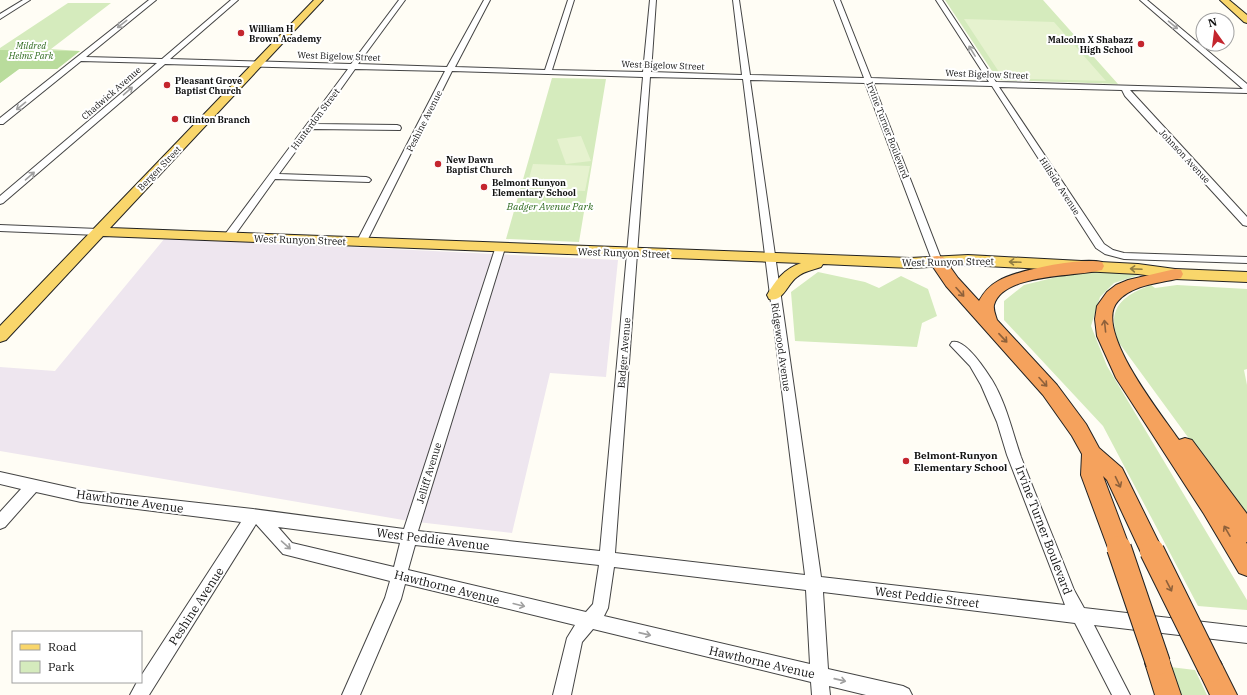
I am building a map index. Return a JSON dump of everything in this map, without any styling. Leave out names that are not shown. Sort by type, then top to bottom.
[{"type":"highway","points":[[936,261],[952,282],[1050,390],[1078,430],[1092,454],[1115,474],[1224,695]]},
{"type":"highway","points":[[989,323],[985,312],[987,300],[1000,287],[1049,270],[1096,266]]},
{"type":"highway","points":[[1175,274],[1129,284],[1117,292],[1108,302],[1104,314],[1105,329],[1123,373],[1209,503],[1247,565]]},
{"type":"highway","points":[[1119,362],[1135,379],[1247,532]]},
{"type":"highway","points":[[1092,454],[1092,475],[1119,548],[1168,695]]},
{"type":"main road","name":"Bergen Street","points":[[0,336],[319,0]]},
{"type":"main road","points":[[1224,0],[1246,19]]},
{"type":"main road","name":"West Runyon Street","points":[[98,232],[910,263],[974,260],[1147,269],[1175,274],[1247,276]]},
{"type":"main road","points":[[774,295],[786,277],[792,272],[799,268],[829,260]]},
{"type":"street","points":[[0,17],[27,0]]},
{"type":"street","points":[[0,122],[153,0]]},
{"type":"street","name":"Chadwick Avenue","points":[[0,202],[235,0]]},
{"type":"street","name":"Hunterdon Street","points":[[228,237],[402,0]]},
{"type":"street","name":"Peshine Avenue","points":[[362,242],[450,69],[487,0]]},
{"type":"street","points":[[548,71],[570,0]]},
{"type":"street","name":"Badger Avenue","points":[[562,695],[575,638],[600,608],[603,599],[653,0]]},
{"type":"street","name":"Ridgewood Avenue","points":[[736,0],[774,295],[814,583],[821,695]]},
{"type":"street","name":"Irvine Turner Boulevard","points":[[837,0],[916,203],[936,261]]},
{"type":"street","name":"Hillside Avenue","points":[[939,0],[959,28],[993,84],[1098,244],[1104,249],[1124,256],[1247,260]]},
{"type":"street","points":[[1143,0],[1247,88]]},
{"type":"street","name":"West Bigelow Street","points":[[79,59],[1247,91]]},
{"type":"street","name":"Johnson Avenue","points":[[1125,88],[1128,94],[1247,222]]},
{"type":"street","points":[[310,126],[397,128]]},
{"type":"street","points":[[273,176],[366,180]]},
{"type":"street","name":"West Runyon Street","points":[[0,228],[98,232]]},
{"type":"street","name":"Jelliff Avenue","points":[[351,695],[393,599],[409,537],[500,248]]},
{"type":"street","name":"Irvine Turner Boulevard","points":[[956,345],[974,363],[987,383],[1004,422],[1014,455],[1068,595],[1080,615],[1121,695]]},
{"type":"street","name":"Hawthorne Avenue","points":[[0,478],[81,496],[256,517],[288,549],[903,695]]},
{"type":"street","points":[[0,522],[33,486]]},
{"type":"street","name":"Peshine Avenue","points":[[139,695],[256,517]]},
{"type":"street","name":"West Peddie Avenue","points":[[256,517],[409,537],[607,558]]},
{"type":"street","name":"West Peddie Street","points":[[607,558],[1247,635]]},
{"type":"shaded area","points":[[165,238],[618,260],[606,377],[550,373],[512,533],[409,521],[0,451],[0,367],[55,371]]},
{"type":"green space","points":[[945,0],[1043,0],[1118,84],[998,80]]},
{"type":"green space","name":"Mildred Helms Park","points":[[68,3],[111,3],[51,49],[80,51],[57,69],[19,69],[0,83],[0,48]]},
{"type":"green space","points":[[964,19],[1054,22],[1106,81],[1003,78]]},
{"type":"green space","points":[[0,50],[80,51],[57,69],[19,69],[0,83]]},
{"type":"green space","name":"Badger Avenue Park","points":[[552,78],[606,79],[579,242],[506,239]]},
{"type":"green space","points":[[581,136],[591,161],[566,164],[557,139]]},
{"type":"green space","points":[[533,164],[590,166],[585,191],[526,189]]},
{"type":"green space","points":[[818,272],[865,282],[879,288],[901,276],[928,289],[937,316],[922,323],[917,347],[795,341],[791,292]]},
{"type":"green space","points":[[1077,272],[1136,273],[1139,275],[1114,283],[1100,297],[1091,326],[1107,366],[1247,600],[1247,610],[1198,606],[1103,426],[1004,320],[1004,301],[1024,285]]},
{"type":"green space","points":[[1151,285],[1155,288],[1177,285],[1247,289],[1247,369],[1244,370],[1247,385],[1247,518],[1117,340],[1114,321],[1115,314],[1121,302],[1132,293]]},
{"type":"green space","points":[[1170,667],[1195,670],[1207,695],[1178,695]]},
{"type":"place","name":"William H Brown Academy","points":[[241,33]]},
{"type":"place","name":"Malcolm X Shabazz High School","points":[[1141,44]]},
{"type":"place","name":"Pleasant Grove Baptist Church","points":[[167,85]]},
{"type":"place","name":"Clinton Branch","points":[[175,119]]},
{"type":"place","name":"New Dawn Baptist Church","points":[[438,164]]},
{"type":"place","name":"Belmont Runyon Elementary School","points":[[484,187]]},
{"type":"place","name":"Belmont-Runyon Elementary School","points":[[906,461]]}]
